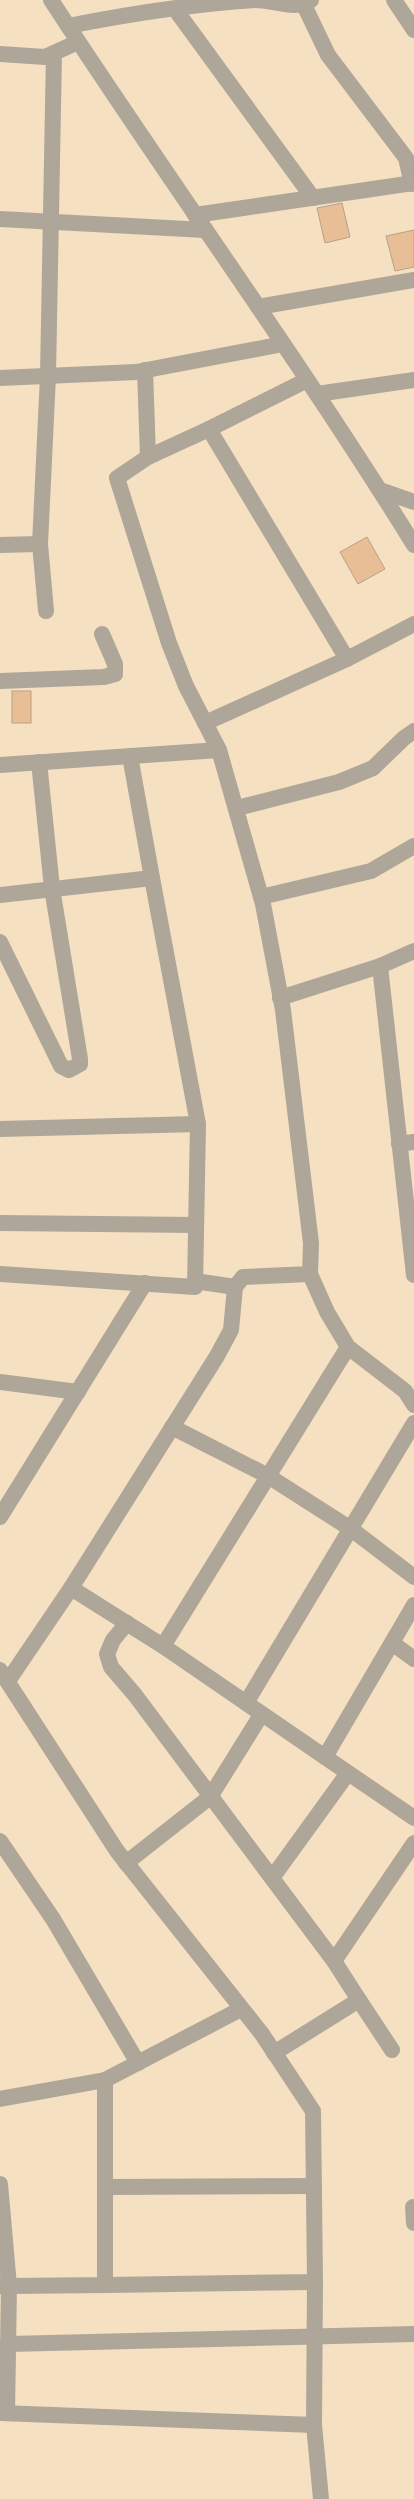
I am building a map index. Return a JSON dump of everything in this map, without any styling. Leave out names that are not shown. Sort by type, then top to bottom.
[{"type":"street","points":[[51,0],[130,122],[317,394],[414,545]]},
{"type":"street","points":[[68,26],[175,9],[257,0],[308,2],[328,55],[406,158],[413,184],[195,215]]},
{"type":"street","points":[[394,0],[414,30]]},
{"type":"street","points":[[175,9],[313,198]]},
{"type":"street","points":[[0,54],[45,57],[78,42]]},
{"type":"street","points":[[46,612],[40,544],[48,376],[54,53]]},
{"type":"street","points":[[0,219],[205,230]]},
{"type":"street","points":[[258,307],[414,280]]},
{"type":"street","points":[[0,378],[144,370],[283,344]]},
{"type":"street","points":[[144,370],[148,457]]},
{"type":"street","points":[[307,380],[209,429],[148,457],[117,478],[168,643],[186,686],[219,750],[237,808],[261,897],[280,998],[312,1243],[310,1274],[327,1312],[348,1347],[409,1388],[414,1405]]},
{"type":"street","points":[[317,394],[414,380]]},
{"type":"street","points":[[209,429],[347,659]]},
{"type":"street","points":[[380,490],[414,502]]},
{"type":"street","points":[[0,545],[40,544]]},
{"type":"street","points":[[205,723],[347,659],[414,624]]},
{"type":"street","points":[[0,681],[104,677],[115,674],[115,664],[102,634]]},
{"type":"street","points":[[237,808],[339,782],[373,768],[404,738],[414,731]]},
{"type":"street","points":[[0,765],[219,750]]},
{"type":"street","points":[[0,1274],[195,1287],[198,1124],[130,756]]},
{"type":"street","points":[[0,942],[61,1066],[69,1070],[75,1068],[80,1064],[80,1059],[52,888],[39,762]]},
{"type":"street","points":[[261,897],[371,871],[414,846]]},
{"type":"street","points":[[0,895],[152,878]]},
{"type":"street","points":[[280,998],[380,966],[414,951]]},
{"type":"street","points":[[380,966],[406,1143],[414,1274]]},
{"type":"street","points":[[0,1129],[198,1124]]},
{"type":"street","points":[[0,1223],[196,1225]]},
{"type":"street","points":[[310,1274],[243,1277],[235,1287],[231,1330],[71,1588],[3,1675],[126,1863],[241,2009],[274,2053],[313,2111],[315,2282],[314,2425],[321,2499]]},
{"type":"street","points":[[195,1281],[235,1287]]},
{"type":"street","points":[[2,1507],[78,1392],[145,1283]]},
{"type":"street","points":[[163,1646],[348,1347]]},
{"type":"street","points":[[0,1382],[78,1392]]},
{"type":"street","points":[[246,1703],[414,1423]]},
{"type":"street","points":[[172,1427],[268,1476],[351,1530],[414,1577]]},
{"type":"street","points":[[71,1588],[163,1646],[261,1715],[414,1818]]},
{"type":"street","points":[[325,1757],[414,1605]]},
{"type":"street","points":[[127,1623],[113,1640],[106,1654],[111,1667],[135,1695],[334,1961],[392,2050]]},
{"type":"street","points":[[392,1643],[414,1659]]},
{"type":"street","points":[[126,1863],[210,1797],[261,1715]]},
{"type":"street","points":[[272,1878],[348,1773]]},
{"type":"street","points":[[0,1841],[53,1919],[138,2063]]},
{"type":"street","points":[[334,1961],[414,1843]]},
{"type":"street","points":[[274,2053],[359,2000]]},
{"type":"street","points":[[0,2099],[105,2080],[241,2009]]},
{"type":"street","points":[[105,2080],[105,2285]]},
{"type":"street","points":[[0,2184],[8,2344],[3,2413],[314,2425]]},
{"type":"street","points":[[105,2187],[314,2186]]},
{"type":"street","points":[[414,2207],[414,2223]]},
{"type":"street","points":[[4,2286],[315,2282]]},
{"type":"street","points":[[8,2344],[414,2334]]},
{"type":"building","points":[[342,203],[350,237],[325,243],[317,208]]},
{"type":"building","points":[[414,230],[414,267],[395,271],[386,236]]},
{"type":"building","points":[[367,537],[385,569],[358,584],[340,552]]},
{"type":"building","points":[[12,691],[31,691],[31,723],[12,723]]}]
